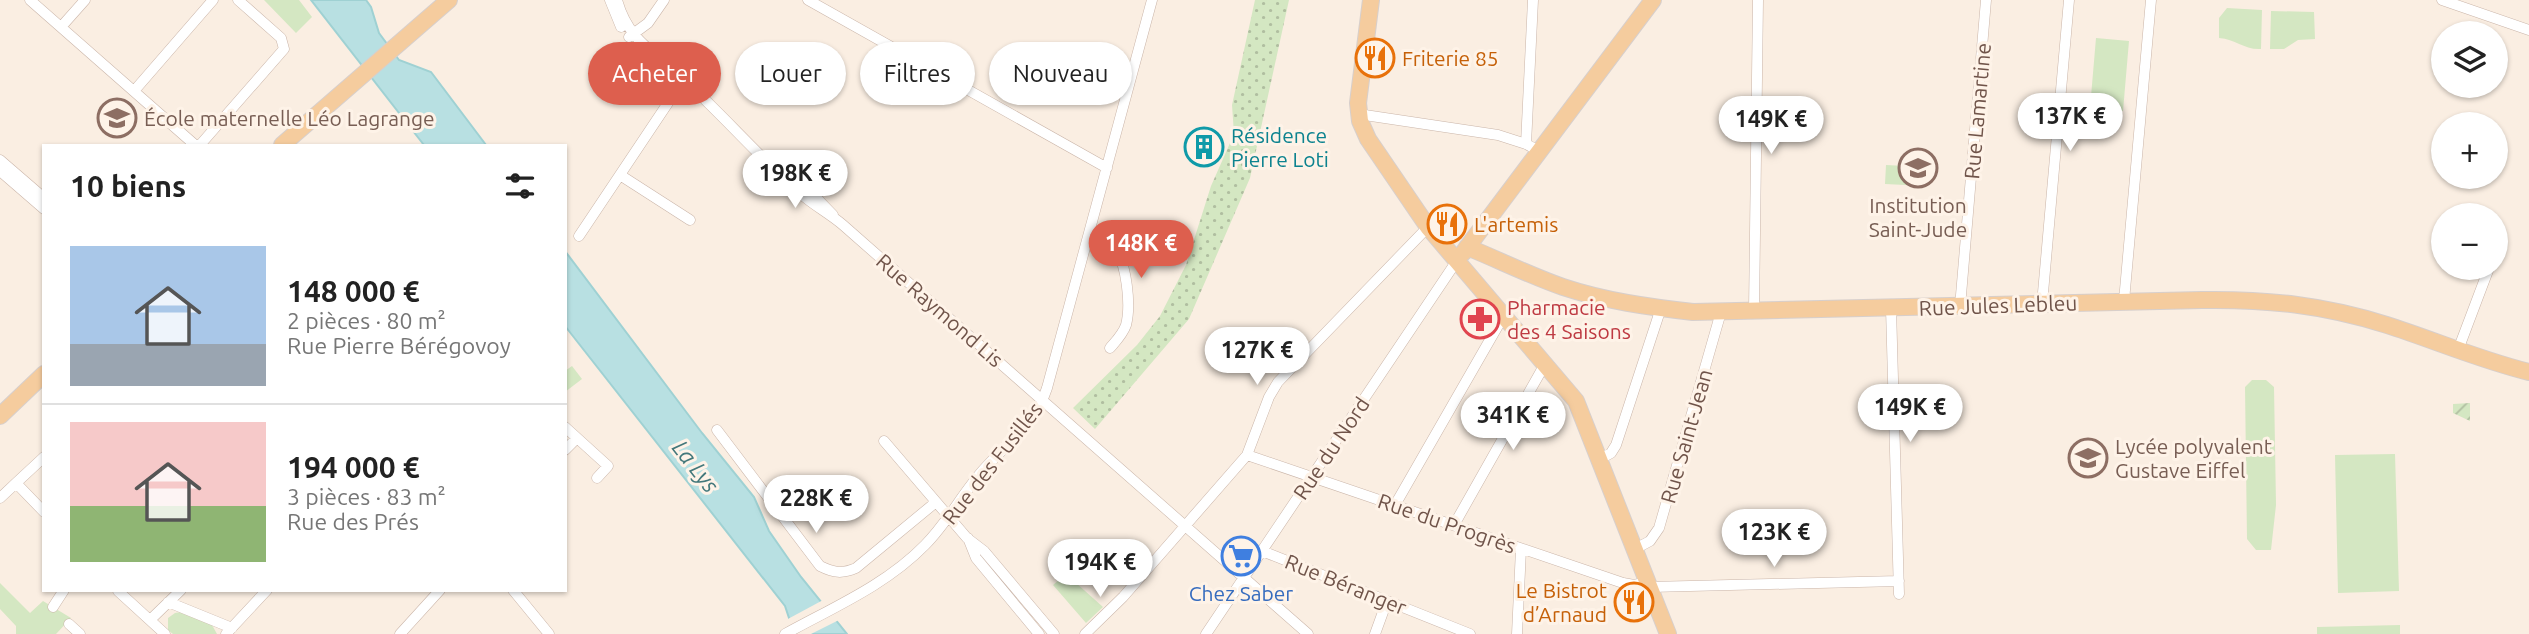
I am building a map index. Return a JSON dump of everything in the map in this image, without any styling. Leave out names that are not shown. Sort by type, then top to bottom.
[{"type":"main road","points":[[283,144],[449,0]]},
{"type":"main road","points":[[1371,0],[1358,114],[1372,145],[1428,227],[1576,401],[1668,634]]},
{"type":"main road","points":[[1456,262],[1533,147],[1653,0]]},
{"type":"main road","name":"Rue Jules Lebleu","points":[[1467,247],[1572,290],[1661,308],[1754,312],[2238,299],[2301,304],[2366,319],[2529,372]]},
{"type":"main road","points":[[0,405],[42,365]]},
{"type":"main road","points":[[0,416],[42,376]]},
{"type":"street","points":[[30,0],[197,144]]},
{"type":"street","points":[[61,27],[85,0]]},
{"type":"street","points":[[134,91],[214,0]]},
{"type":"street","points":[[199,144],[284,49],[281,38],[238,0]]},
{"type":"street","name":"Rue Raymond Lis","points":[[610,0],[615,16],[638,42]]},
{"type":"street","name":"Rue Raymond Lis","points":[[617,0],[630,35]]},
{"type":"street","points":[[630,35],[648,23],[664,0]]},
{"type":"street","points":[[808,0],[1107,168]]},
{"type":"street","name":"Rue des Fusillés","points":[[785,634],[848,601],[904,564],[928,542],[971,484],[1028,421],[1043,400],[1152,0]]},
{"type":"street","points":[[1358,114],[1498,135],[1533,147],[1533,0]]},
{"type":"street","points":[[1754,312],[1758,0]]},
{"type":"street","name":"Rue Lamartine","points":[[1959,307],[1986,0]]},
{"type":"street","points":[[2042,304],[2069,0]]},
{"type":"street","points":[[2124,301],[2151,0]]},
{"type":"street","points":[[2442,0],[2529,30]]},
{"type":"street","points":[[579,236],[667,105]]},
{"type":"street","name":"Rue Raymond Lis","points":[[710,105],[746,143],[817,208],[837,220],[1308,634]]},
{"type":"street","points":[[0,160],[5,176],[42,207]]},
{"type":"street","points":[[620,175],[690,220]]},
{"type":"street","points":[[5,176],[42,197]]},
{"type":"street","points":[[1085,634],[1123,597],[1247,455],[1274,387],[1428,227]]},
{"type":"street","points":[[1088,237],[1112,246],[1124,271],[1128,309],[1126,322],[1123,331],[1110,348]]},
{"type":"street","name":"Rue du Nord","points":[[1206,634],[1456,262]]},
{"type":"street","points":[[2458,350],[2484,280]]},
{"type":"street","points":[[1600,459],[1611,453],[1616,445],[1661,308]]},
{"type":"street","points":[[1891,308],[1899,594]]},
{"type":"street","name":"Rue Saint-Jean","points":[[1635,549],[1650,541],[1659,528],[1721,312]]},
{"type":"street","points":[[1395,505],[1503,317]]},
{"type":"street","points":[[1454,525],[1545,364]]},
{"type":"street","points":[[567,429],[608,466],[597,478]]},
{"type":"street","points":[[718,430],[820,566],[833,573],[844,573],[856,568],[936,502]]},
{"type":"street","points":[[567,448],[577,438]]},
{"type":"street","points":[[884,441],[967,538],[984,551],[1054,634]]},
{"type":"street","name":"Rue du Progrès","points":[[1247,455],[1627,585],[1899,580]]},
{"type":"street","points":[[0,498],[42,459]]},
{"type":"street","points":[[16,483],[42,511]]},
{"type":"street","points":[[967,538],[976,558],[1039,634]]},
{"type":"street","points":[[1517,634],[1521,549]]},
{"type":"street","name":"Rue Béranger","points":[[1262,551],[1470,634]]},
{"type":"street","points":[[53,607],[63,592]]},
{"type":"street","points":[[118,592],[165,634]]},
{"type":"street","points":[[150,620],[179,592]]},
{"type":"street","points":[[168,602],[229,631],[265,592]]},
{"type":"street","points":[[400,634],[438,592]]},
{"type":"street","points":[[515,592],[549,634]]},
{"type":"street","points":[[1375,634],[1387,601]]},
{"type":"street","points":[[69,624],[80,634]]},
{"type":"green space","points":[[264,0],[299,0],[312,17],[296,33]]},
{"type":"green space","points":[[1255,0],[1289,0],[1250,178],[1189,319],[1095,429],[1073,408],[1137,345],[1160,316],[1186,265],[1211,186],[1234,134],[1232,105]]},
{"type":"green space","points":[[2227,8],[2262,10],[2261,49],[2219,38],[2219,18]]},
{"type":"green space","points":[[2271,11],[2314,12],[2315,39],[2298,40],[2284,49],[2270,49]]},
{"type":"green space","points":[[2096,38],[2129,41],[2123,111],[2090,108]]},
{"type":"green space","points":[[1886,165],[1926,167],[1925,186],[1885,184]]},
{"type":"green space","points":[[572,366],[582,379],[567,390],[567,370]]},
{"type":"green space","points":[[2252,380],[2266,380],[2274,387],[2276,505],[2271,550],[2256,550],[2247,539],[2245,387]]},
{"type":"green space","points":[[2470,403],[2470,421],[2453,413],[2453,404]]},
{"type":"green space","points":[[2395,454],[2399,591],[2338,593],[2335,455]]},
{"type":"green space","points":[[1066,574],[1103,607],[1086,623],[1053,585]]},
{"type":"green space","points":[[0,583],[30,613],[43,601],[71,618],[56,634],[16,634],[16,626],[0,609]]},
{"type":"green space","points":[[181,612],[212,625],[217,634],[173,634],[168,630],[168,618]]},
{"type":"green space","points":[[2400,625],[2400,634],[2317,634],[2317,627]]},
{"type":"water","points":[[311,0],[366,0],[379,33],[399,60],[431,72],[485,144],[423,144]]},
{"type":"water","name":"La Lys","points":[[567,254],[702,433],[754,497],[769,531],[801,577],[847,634],[789,634],[789,618],[785,606],[567,329]]},
{"type":"pier","points":[[825,599],[841,619],[811,634],[786,634],[786,620]]},
{"type":"place","name":"Friterie 85","points":[[1375,58]]},
{"type":"place","name":"École maternelle Léo Lagrange","points":[[117,118]]},
{"type":"place","name":"Résidence Pierre Loti","points":[[1204,147]]},
{"type":"place","name":"Institution Saint-Jude","points":[[1918,168]]},
{"type":"place","name":"L'artemis","points":[[1447,224]]},
{"type":"place","name":"Pharmacie des 4 Saisons","points":[[1480,319]]},
{"type":"place","name":"Lycée polyvalent Gustave Eiffel","points":[[2088,458]]},
{"type":"place","name":"Chez Saber","points":[[1241,556]]},
{"type":"place","name":"Le Bistrot d’Arnaud","points":[[1634,602]]}]
